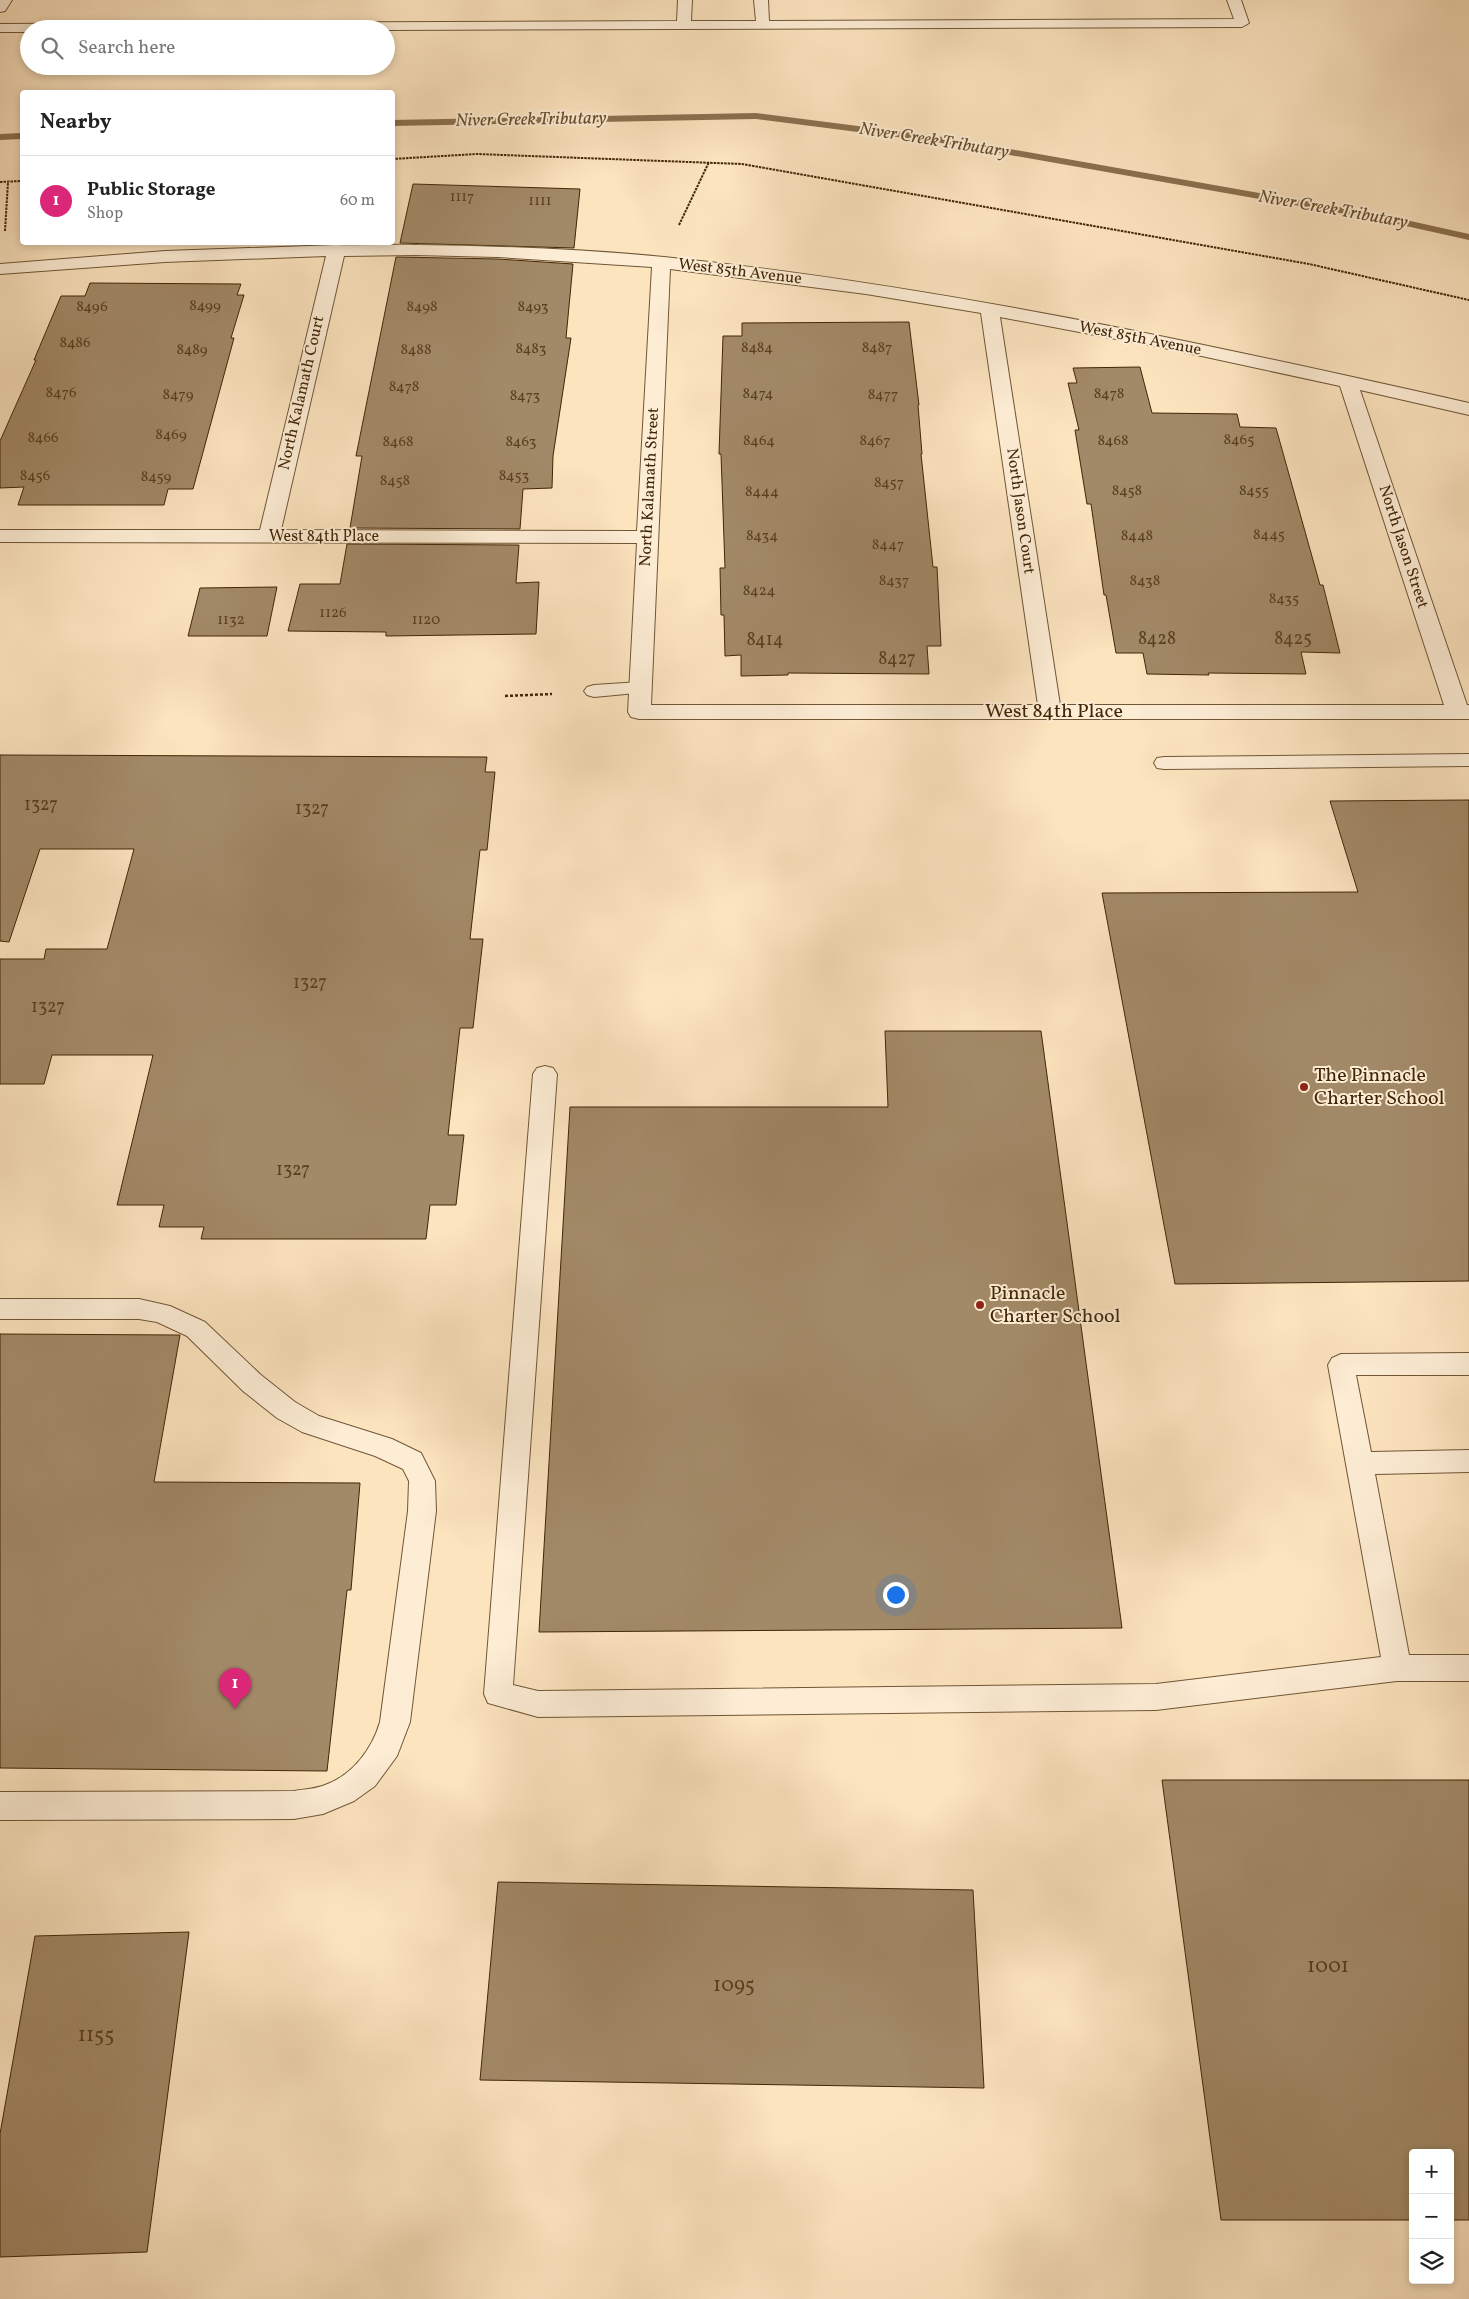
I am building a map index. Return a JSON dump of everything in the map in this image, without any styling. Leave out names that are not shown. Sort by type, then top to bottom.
[{"type":"street","name":"West 85th Avenue","points":[[1,271],[109,259],[241,252],[336,250],[487,252],[661,262],[822,282],[990,309],[1348,382],[1469,409]]},
{"type":"street","name":"North Kalamath Court","points":[[269,537],[336,250]]},
{"type":"street","name":"North Kalamath Street","points":[[639,712],[661,262]]},
{"type":"street","name":"North Jason Court","points":[[990,309],[1050,712]]},
{"type":"street","name":"North Jason Street","points":[[1348,382],[1463,712]]},
{"type":"street","name":"West 84th Place","points":[[0,536],[648,537]]},
{"type":"street","name":"West 84th Place","points":[[639,712],[1463,712]]},
{"type":"lane","points":[[0,8],[5,0]]},
{"type":"lane","points":[[684,25],[685,0]]},
{"type":"lane","points":[[761,0],[763,25]]},
{"type":"lane","points":[[395,26],[1242,23],[1234,0]]},
{"type":"lane","points":[[0,28],[20,28]]},
{"type":"lane","points":[[594,691],[640,688]]},
{"type":"lane","points":[[1164,763],[1469,760]]},
{"type":"lane","points":[[545,1074],[498,1694],[538,1704],[1156,1696],[1397,1668],[1469,1668]]},
{"type":"lane","points":[[0,1308],[140,1309],[161,1313],[196,1329],[252,1383],[286,1410],[311,1424],[383,1447],[412,1461],[422,1481],[422,1511],[392,1736],[376,1764],[353,1785],[331,1798],[294,1805],[0,1806]]},
{"type":"lane","points":[[1397,1668],[1341,1365],[1469,1364]]},
{"type":"lane","points":[[1360,1463],[1469,1461]]},
{"type":"path","points":[[395,159],[477,154],[710,162],[752,166],[1309,264],[1469,300]]},
{"type":"path","points":[[661,262],[710,162]]},
{"type":"path","points":[[0,182],[20,181]]},
{"type":"path","points":[[1,271],[8,182]]},
{"type":"building","points":[[413,184],[580,189],[574,248],[400,243]]},
{"type":"building","points":[[396,257],[498,259],[573,264],[566,338],[571,338],[553,456],[552,488],[523,489],[520,529],[350,528],[362,456],[356,456]]},
{"type":"building","points":[[90,283],[241,284],[237,295],[244,295],[231,338],[234,338],[193,489],[168,489],[164,505],[18,505],[24,487],[0,488],[0,441],[36,360],[34,360],[61,296],[85,296]]},
{"type":"building","points":[[909,322],[919,405],[921,454],[933,567],[937,567],[941,646],[927,646],[929,674],[788,673],[788,675],[741,676],[741,655],[725,656],[724,615],[721,615],[720,568],[725,568],[721,454],[719,454],[723,336],[742,336],[742,323]]},
{"type":"building","points":[[1140,367],[1152,413],[1237,414],[1240,427],[1276,428],[1320,585],[1323,585],[1340,653],[1301,652],[1306,674],[1147,674],[1143,653],[1116,653],[1106,595],[1104,595],[1091,504],[1087,504],[1075,430],[1079,430],[1068,383],[1077,383],[1073,368]]},
{"type":"building","points":[[347,544],[519,545],[516,583],[539,582],[536,634],[386,636],[386,632],[288,631],[300,584],[340,584]]},
{"type":"building","points":[[277,587],[267,636],[188,636],[200,588]]},
{"type":"building","points":[[0,755],[487,757],[485,772],[495,772],[487,850],[480,850],[470,939],[483,939],[473,1028],[460,1028],[448,1135],[464,1135],[456,1205],[430,1205],[426,1239],[201,1239],[204,1227],[159,1227],[164,1205],[117,1205],[153,1055],[52,1055],[44,1084],[0,1084],[0,959],[44,959],[46,949],[107,949],[134,849],[40,849],[9,942],[0,941]]},
{"type":"building","name":"The Pinnacle Charter School","points":[[1469,800],[1469,1281],[1175,1284],[1102,893],[1358,892],[1330,801]]},
{"type":"building","points":[[885,1031],[1041,1031],[1122,1628],[539,1632],[570,1107],[888,1107]]},
{"type":"building","points":[[0,1334],[180,1335],[154,1482],[360,1483],[351,1590],[347,1590],[327,1771],[0,1768]]},
{"type":"building","points":[[1162,1780],[1469,1780],[1469,2220],[1454,2220],[1454,2149],[1409,2149],[1409,2220],[1221,2220]]},
{"type":"building","points":[[498,1882],[973,1890],[984,2088],[480,2080]]},
{"type":"building","points":[[189,1932],[147,2252],[0,2257],[0,2134],[35,1936]]},
{"type":"waterway","name":"Niver Creek Tributary","points":[[395,123],[756,116],[936,139],[1379,217],[1469,237]]},
{"type":"waterway","name":"Niver Creek Tributary","points":[[0,137],[20,136]]},
{"type":"place","name":"The Pinnacle Charter School","points":[[1304,1087]]},
{"type":"place","name":"Pinnacle Charter School","points":[[980,1305]]},
{"type":"place","name":"Public Storage","points":[[235,1709]]}]
